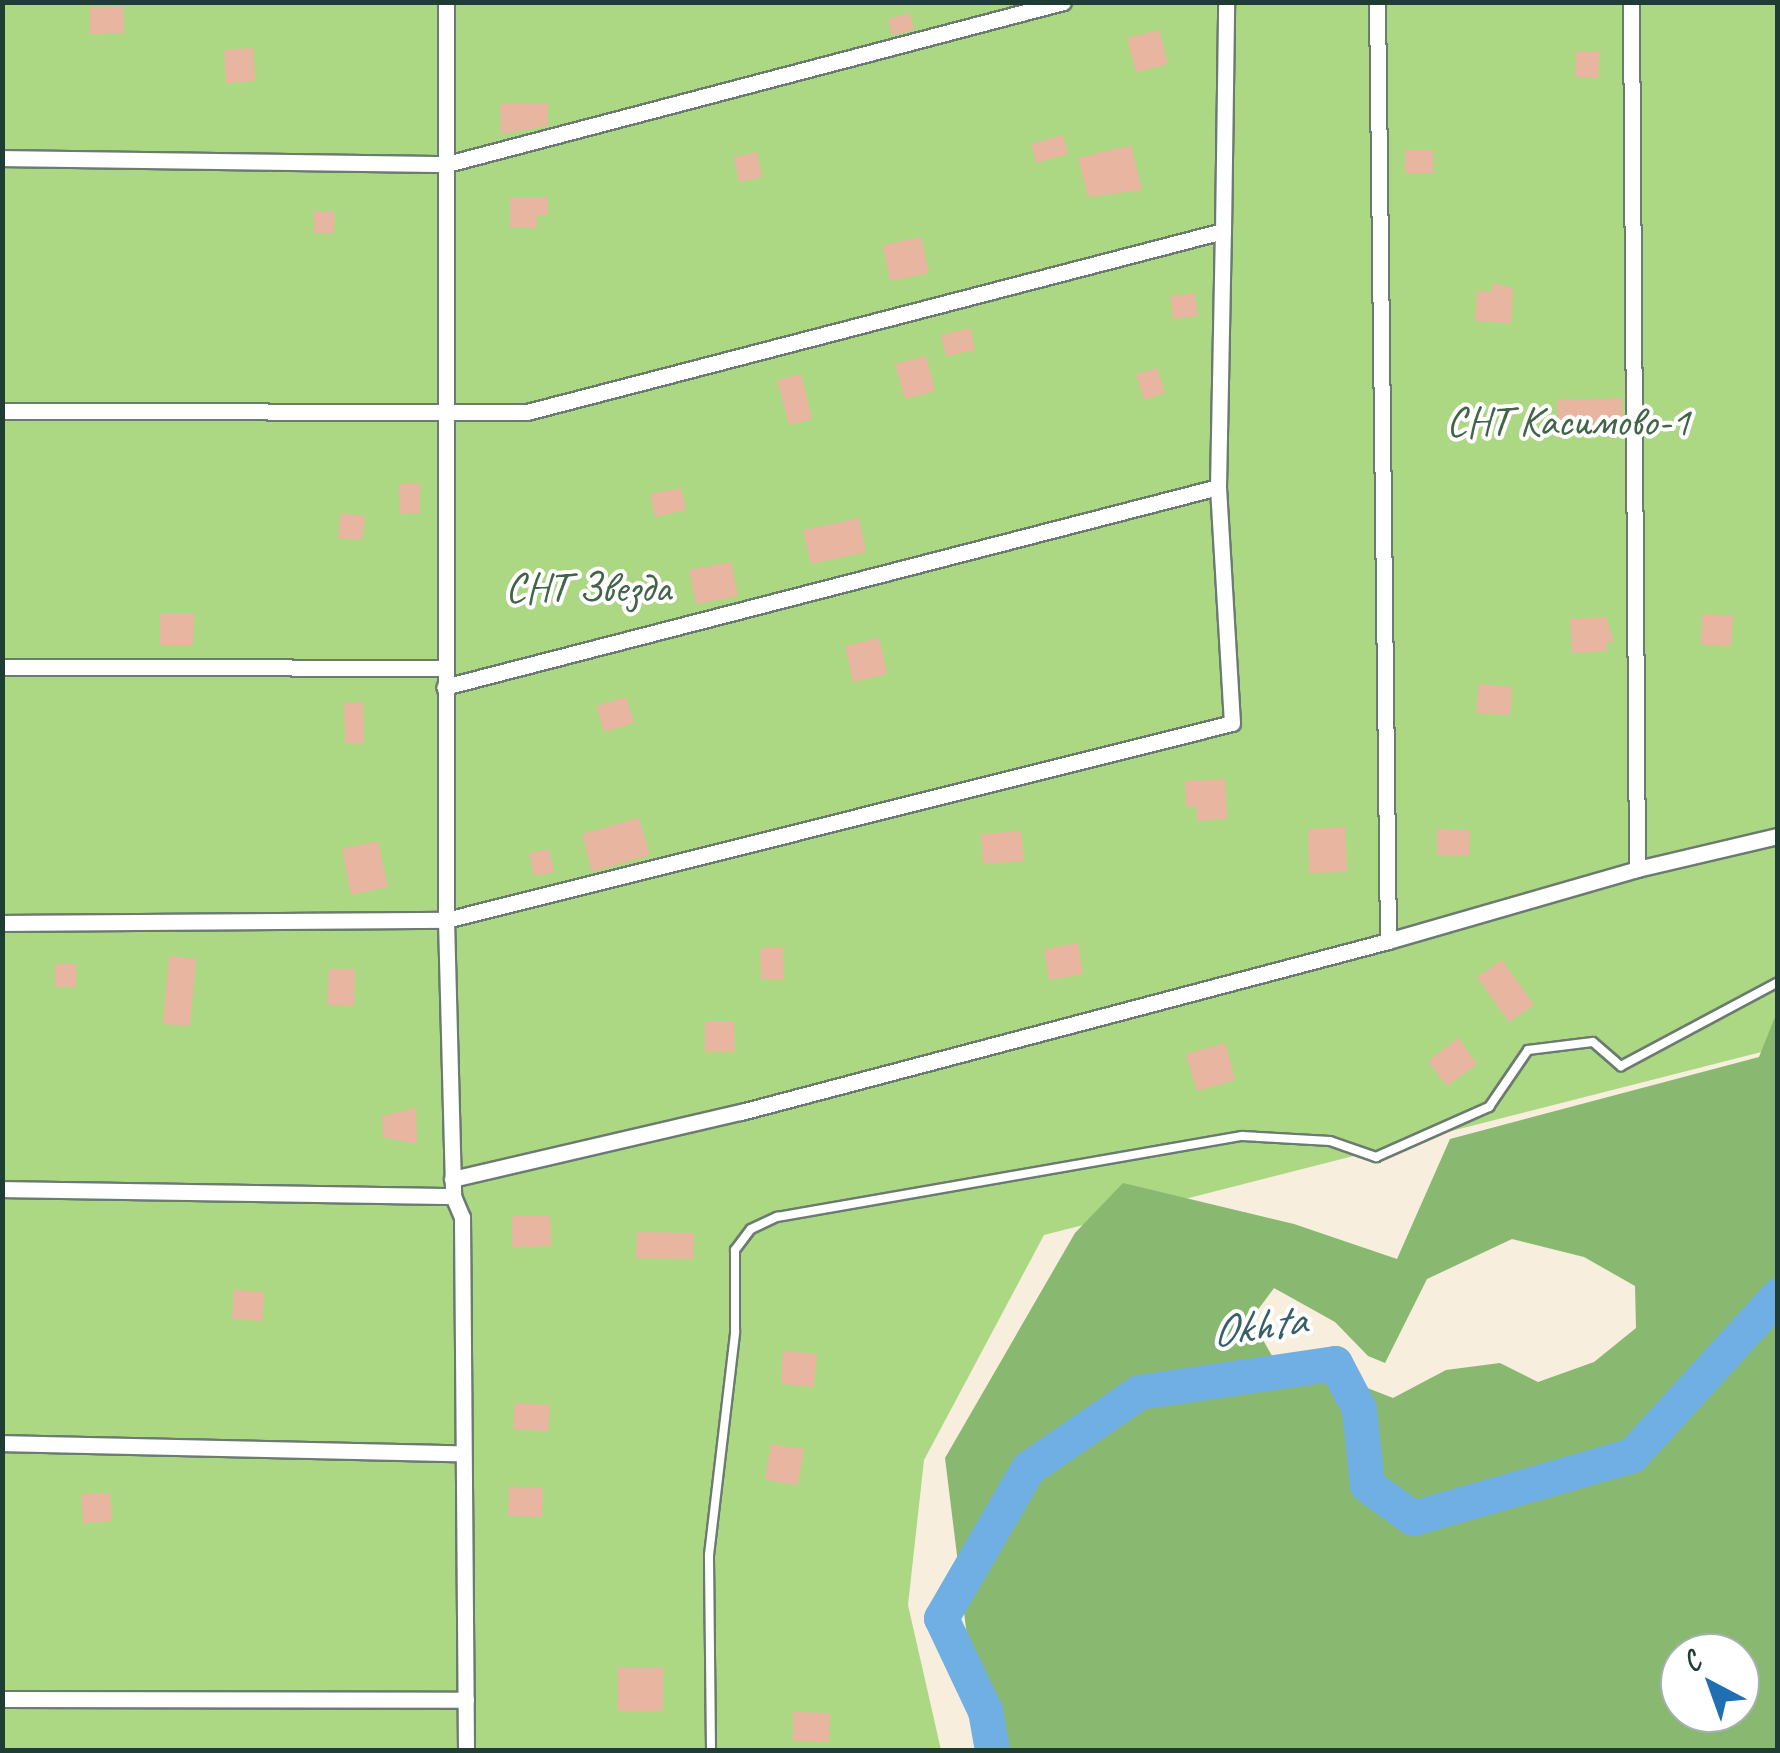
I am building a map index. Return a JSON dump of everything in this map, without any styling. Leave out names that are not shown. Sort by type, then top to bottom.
[{"type":"street","points":[[446,2],[446,920],[452,1179],[453,1196],[462,1216],[459,1453],[466,1750]]},
{"type":"street","points":[[2,158],[447,164],[1063,2]]},
{"type":"street","points":[[2,922],[446,920],[1232,723],[1218,486],[1226,2]]},
{"type":"street","points":[[1377,2],[1388,941]]},
{"type":"street","points":[[1631,2],[1637,869]]},
{"type":"street","points":[[2,411],[444,416],[527,412],[1223,231]]},
{"type":"street","points":[[444,686],[1218,486]]},
{"type":"street","points":[[2,667],[444,668]]},
{"type":"street","points":[[452,1179],[741,1112],[1388,941],[1637,869],[1778,836]]},
{"type":"street","points":[[2,1189],[453,1196]]},
{"type":"street","points":[[2,1443],[459,1453]]},
{"type":"street","points":[[2,1699],[466,1700]]},
{"type":"lane","points":[[711,1750],[710,1555],[735,1332],[734,1250],[751,1229],[778,1217],[1242,1136],[1330,1141],[1376,1157],[1489,1108],[1528,1050],[1593,1042],[1622,1066],[1778,982]]},
{"type":"green space","name":"СНТ Звезда","points":[[3,3],[1777,3],[1777,1048],[1044,1235],[924,1460],[908,1605],[941,1750],[3,1750]]},
{"type":"green space","points":[[1777,1012],[1777,1750],[981,1750],[945,1458],[1075,1233],[1123,1183],[1294,1224],[1397,1259],[1450,1139],[1759,1057]],"holes":[[[1512,1239],[1584,1257],[1635,1286],[1636,1328],[1594,1362],[1538,1382],[1500,1363],[1446,1370],[1393,1398],[1347,1380],[1322,1353],[1275,1361],[1251,1319],[1274,1288],[1335,1322],[1368,1356],[1385,1363],[1427,1279]]]},
{"type":"building","points":[[123,6],[124,33],[90,34],[90,7]]},
{"type":"building","points":[[910,13],[914,30],[892,35],[888,19]]},
{"type":"building","points":[[1159,30],[1168,64],[1136,72],[1127,38]]},
{"type":"building","points":[[253,48],[255,81],[226,83],[224,50]]},
{"type":"building","points":[[1576,51],[1600,52],[1598,78],[1575,77]]},
{"type":"building","points":[[548,103],[548,126],[501,134],[500,104]]},
{"type":"building","points":[[1063,135],[1068,154],[1036,163],[1031,144]]},
{"type":"building","points":[[1131,145],[1142,190],[1088,197],[1078,158]]},
{"type":"building","points":[[1405,150],[1433,150],[1433,173],[1405,173]]},
{"type":"building","points":[[757,152],[762,177],[739,182],[734,157]]},
{"type":"building","points":[[510,197],[548,197],[548,215],[537,215],[537,228],[510,228]]},
{"type":"building","points":[[314,211],[335,211],[334,233],[314,233]]},
{"type":"building","points":[[921,237],[929,273],[890,281],[883,245]]},
{"type":"building","points":[[1492,283],[1513,288],[1511,323],[1475,321],[1477,291],[1492,291]]},
{"type":"building","points":[[1195,293],[1198,316],[1173,319],[1170,296]]},
{"type":"building","points":[[970,328],[975,350],[946,356],[941,335]]},
{"type":"building","points":[[926,356],[935,391],[905,399],[895,364]]},
{"type":"building","points":[[1157,368],[1165,393],[1144,400],[1136,374]]},
{"type":"building","points":[[801,374],[812,419],[789,425],[777,380]]},
{"type":"building","points":[[1622,398],[1623,429],[1558,431],[1557,400]]},
{"type":"building","points":[[420,483],[420,513],[400,514],[399,484]]},
{"type":"building","points":[[681,488],[686,510],[655,517],[650,494]]},
{"type":"building","points":[[341,513],[365,516],[362,540],[338,538]]},
{"type":"building","points":[[859,518],[866,552],[811,564],[803,530]]},
{"type":"building","points":[[731,562],[738,596],[696,604],[689,570]]},
{"type":"building","points":[[160,613],[194,613],[193,645],[160,645]]},
{"type":"building","points":[[1702,614],[1733,615],[1731,646],[1701,645]]},
{"type":"building","points":[[1606,617],[1614,642],[1606,642],[1607,651],[1572,653],[1570,619]]},
{"type":"building","points":[[879,638],[887,674],[853,682],[845,646]]},
{"type":"building","points":[[1479,684],[1512,687],[1510,715],[1476,713]]},
{"type":"building","points":[[626,697],[634,723],[604,732],[596,706]]},
{"type":"building","points":[[363,702],[364,743],[345,743],[344,703]]},
{"type":"building","points":[[1225,779],[1227,819],[1197,821],[1196,806],[1186,807],[1185,781]]},
{"type":"building","points":[[639,818],[650,855],[592,872],[582,834]]},
{"type":"building","points":[[1345,827],[1347,872],[1309,873],[1308,829]]},
{"type":"building","points":[[1437,829],[1470,830],[1469,856],[1437,855]]},
{"type":"building","points":[[1021,831],[1024,861],[983,864],[981,834]]},
{"type":"building","points":[[378,841],[388,887],[351,895],[342,849]]},
{"type":"building","points":[[549,849],[554,872],[534,876],[529,853]]},
{"type":"building","points":[[1078,943],[1083,974],[1049,980],[1044,949]]},
{"type":"building","points":[[760,948],[783,948],[784,979],[761,979]]},
{"type":"building","points":[[169,956],[196,959],[190,1026],[163,1024]]},
{"type":"building","points":[[1502,960],[1534,1005],[1509,1022],[1477,977]]},
{"type":"building","points":[[55,964],[76,964],[76,987],[55,987]]},
{"type":"building","points":[[329,969],[355,969],[354,1006],[327,1005]]},
{"type":"building","points":[[705,1021],[734,1021],[735,1051],[705,1051]]},
{"type":"building","points":[[1458,1038],[1477,1064],[1447,1086],[1428,1061]]},
{"type":"building","points":[[1225,1043],[1235,1080],[1197,1091],[1186,1054]]},
{"type":"building","points":[[416,1108],[417,1144],[383,1137],[382,1116]]},
{"type":"building","points":[[512,1216],[550,1216],[551,1246],[512,1247]]},
{"type":"building","points":[[637,1232],[694,1233],[693,1259],[636,1258]]},
{"type":"building","points":[[234,1290],[264,1292],[262,1321],[232,1319]]},
{"type":"building","points":[[783,1351],[817,1354],[814,1387],[781,1384]]},
{"type":"building","points":[[515,1403],[550,1405],[548,1431],[513,1429]]},
{"type":"building","points":[[771,1444],[804,1449],[798,1485],[765,1480]]},
{"type":"building","points":[[509,1487],[543,1488],[542,1517],[508,1516]]},
{"type":"building","points":[[110,1493],[112,1521],[83,1523],[81,1494]]},
{"type":"building","points":[[618,1667],[663,1667],[663,1711],[618,1711]]},
{"type":"building","points":[[793,1712],[830,1713],[829,1742],[793,1741]]},
{"type":"waterway","name":"Okhta","points":[[992,1750],[985,1711],[941,1618],[1028,1468],[1139,1392],[1335,1363],[1359,1409],[1367,1485],[1413,1518],[1632,1455],[1778,1295]]},
{"type":"park label","name":"СНТ Касимово-1","points":[[1568,422]]}]
